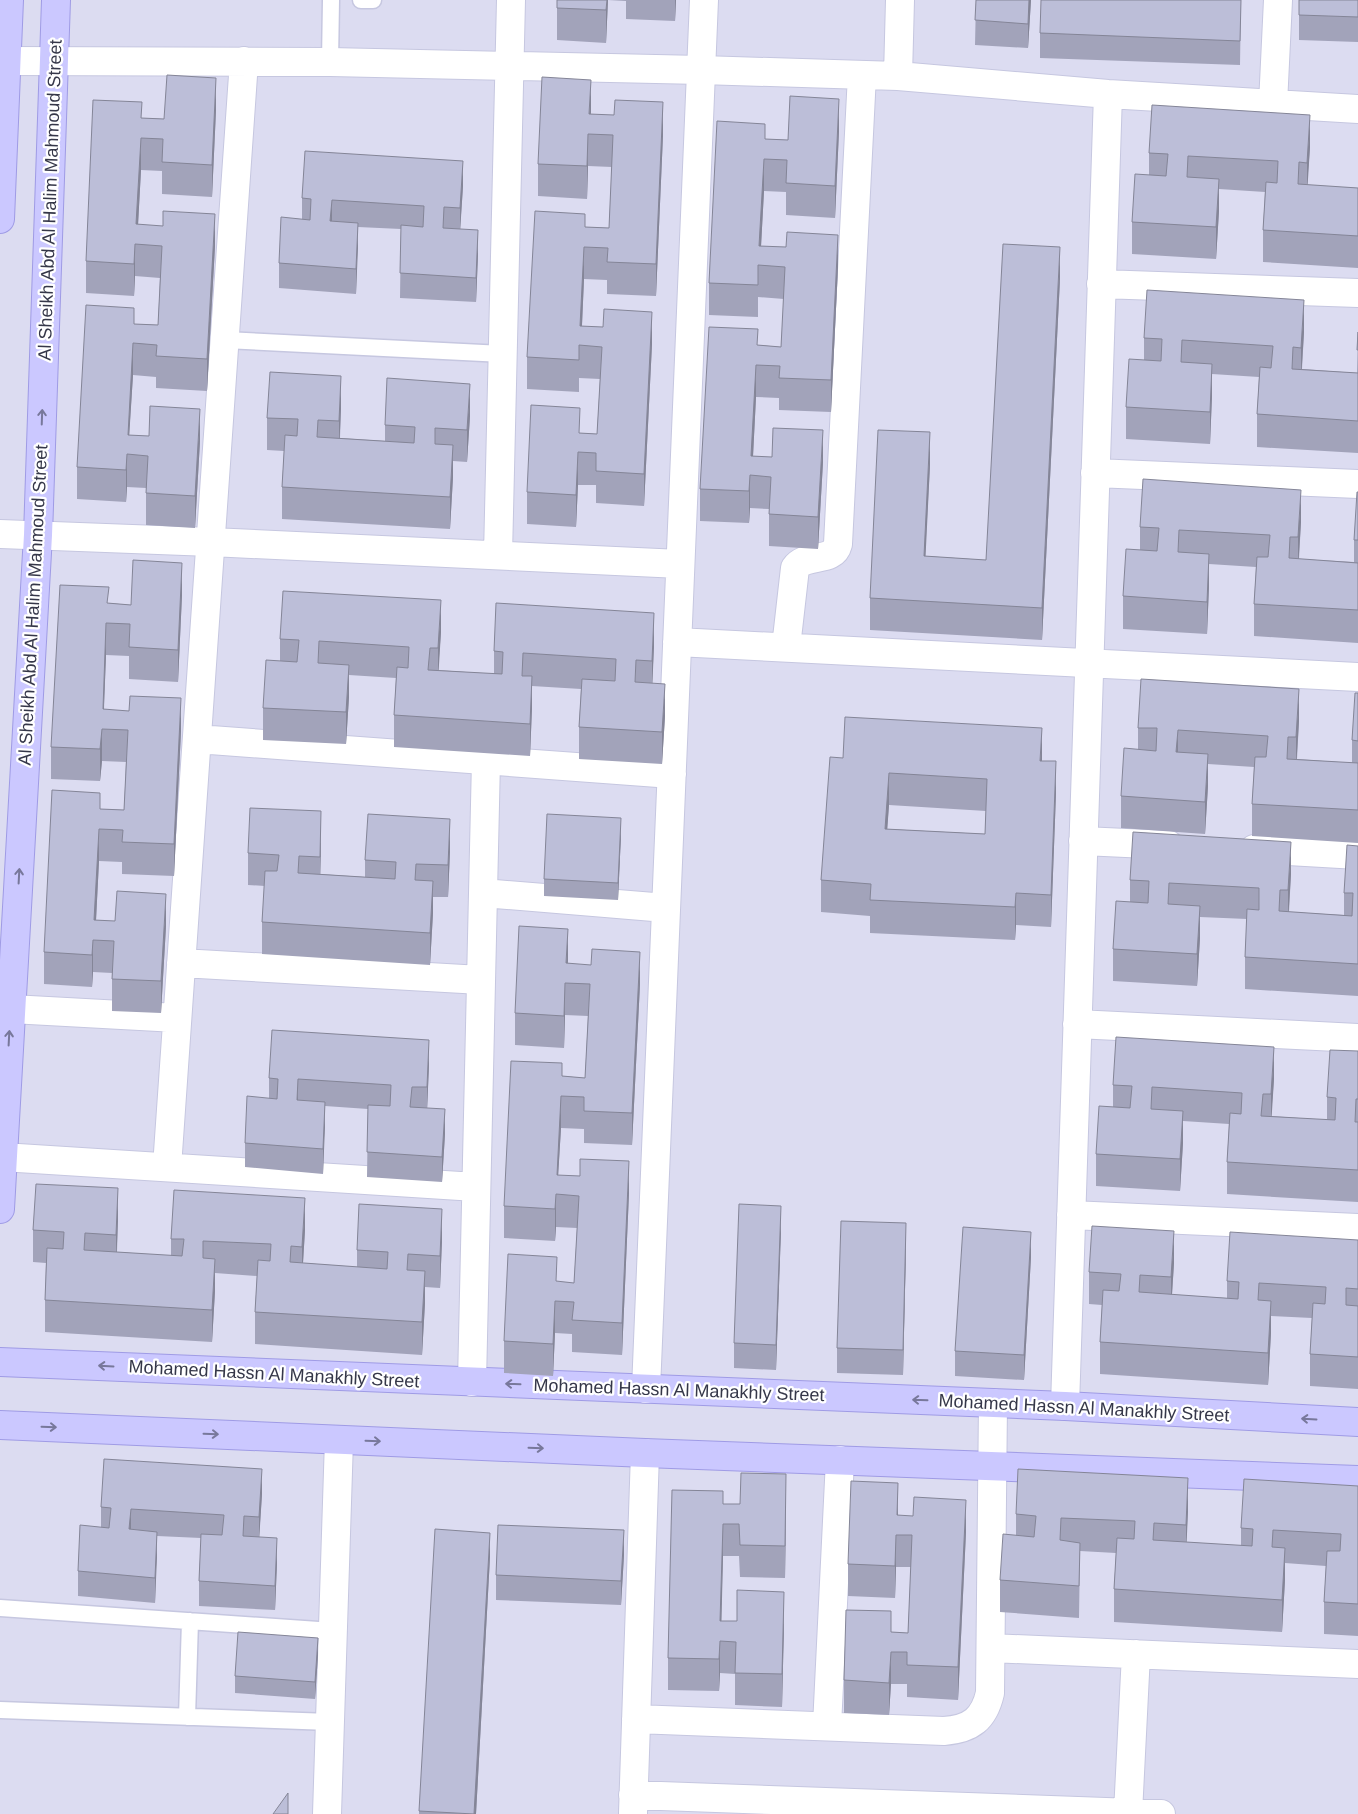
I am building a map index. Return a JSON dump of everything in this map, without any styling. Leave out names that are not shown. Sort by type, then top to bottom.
[{"type":"street","points":[[0,219],[9,0]]},
{"type":"street","name":"Al Sheikh Abd Al Halim Mahmoud Street","points":[[0,1209],[38,535],[56,0]]},
{"type":"street","points":[[498,556],[511,0]]},
{"type":"street","points":[[646,1389],[704,0]]},
{"type":"street","points":[[898,76],[900,0]]},
{"type":"street","points":[[1273,104],[1278,0]]},
{"type":"street","points":[[6,61],[330,62],[898,76],[1108,94],[1358,109]]},
{"type":"street","points":[[167,1168],[244,61]]},
{"type":"street","points":[[786,647],[795,568],[802,561],[830,555],[837,549],[838,544],[862,75]]},
{"type":"street","points":[[1065,1406],[1108,94]]},
{"type":"street","points":[[1101,284],[1358,294]]},
{"type":"street","points":[[1095,472],[1358,484]]},
{"type":"street","points":[[0,534],[680,564]]},
{"type":"street","points":[[677,642],[1358,677]]},
{"type":"street","points":[[197,739],[672,774]]},
{"type":"street","points":[[472,1382],[486,760]]},
{"type":"street","points":[[1083,841],[1191,846]]},
{"type":"street","points":[[1230,848],[1358,854]]},
{"type":"street","points":[[484,893],[666,908]]},
{"type":"street","points":[[181,964],[481,980]]},
{"type":"street","points":[[11,1009],[177,1018]]},
{"type":"street","points":[[1077,1024],[1358,1038]]},
{"type":"street","points":[[2,1157],[476,1187]]},
{"type":"street","points":[[1071,1215],[1358,1228]]},
{"type":"street","name":"Mohamed Hassn Al Manakhly Street","points":[[0,1362],[1065,1406],[1358,1422]]},
{"type":"street","points":[[636,1718],[944,1731],[957,1730],[970,1725],[980,1717],[987,1706],[990,1693],[993,1403]]},
{"type":"street","points":[[0,1425],[645,1453],[1358,1480]]},
{"type":"street","points":[[327,1814],[339,1440]]},
{"type":"street","points":[[645,1453],[633,1805],[1161,1814]]},
{"type":"street","points":[[827,1726],[840,1460]]},
{"type":"street","points":[[991,1648],[1358,1664]]},
{"type":"street","points":[[1136,1654],[1145,1814]]},
{"type":"lane","points":[[330,0],[330,62]]},
{"type":"lane","points":[[361,0],[373,0]]},
{"type":"lane","points":[[224,340],[503,354]]},
{"type":"lane","points":[[0,1608],[333,1631]]},
{"type":"lane","points":[[187,1717],[190,1620]]},
{"type":"lane","points":[[0,1710],[330,1722]]},
{"type":"shaded area","points":[[0,0],[1358,0],[1358,1814],[0,1814]]},
{"type":"building","points":[[557,0],[607,0],[606,10],[557,8]]},
{"type":"building","points":[[976,0],[1029,0],[1028,24],[975,20]]},
{"type":"building","points":[[1041,0],[1241,0],[1240,41],[1040,33]]},
{"type":"building","points":[[1299,0],[1358,0],[1358,17],[1299,15]]},
{"type":"building","points":[[167,75],[216,78],[212,165],[162,162],[163,139],[141,138],[136,224],[163,226],[163,211],[215,214],[207,359],[156,356],[157,345],[133,343],[128,435],[149,436],[150,406],[200,409],[195,496],[146,493],[148,456],[127,454],[126,470],[77,467],[86,305],[134,308],[134,324],[158,325],[162,246],[135,244],[134,264],[86,261],[93,100],[142,102],[141,118],[164,119]]},
{"type":"building","points":[[542,77],[591,80],[589,114],[614,115],[615,100],[663,102],[656,264],[607,262],[608,248],[584,247],[580,326],[603,327],[604,309],[652,312],[644,474],[596,471],[596,453],[578,452],[576,495],[527,492],[531,405],[580,408],[579,433],[597,434],[602,347],[579,345],[579,360],[527,357],[535,211],[585,214],[585,227],[609,228],[613,135],[588,134],[587,166],[538,164]]},
{"type":"building","points":[[790,96],[839,99],[835,186],[786,183],[787,160],[764,159],[759,246],[786,247],[787,232],[838,235],[831,380],[779,378],[780,366],[756,365],[751,456],[772,457],[773,428],[823,430],[818,517],[769,514],[771,477],[750,475],[749,491],[700,489],[709,327],[758,329],[757,345],[781,347],[785,267],[758,265],[758,285],[709,283],[717,121],[765,124],[765,139],[788,140]]},
{"type":"building","points":[[1152,105],[1310,115],[1307,163],[1299,162],[1298,184],[1358,188],[1358,236],[1263,230],[1266,182],[1277,183],[1278,161],[1188,156],[1187,177],[1219,179],[1216,227],[1132,222],[1135,174],[1166,176],[1168,154],[1149,153]]},
{"type":"building","points":[[305,151],[463,161],[460,208],[444,207],[443,228],[478,230],[476,278],[400,273],[401,225],[423,227],[424,206],[332,200],[330,221],[358,223],[356,269],[279,263],[281,217],[310,220],[311,199],[302,198]]},
{"type":"building","points":[[1003,244],[1060,247],[1042,608],[870,598],[878,430],[930,432],[924,556],[986,560]]},
{"type":"building","points":[[1147,290],[1304,300],[1301,348],[1293,347],[1292,369],[1358,373],[1358,421],[1257,414],[1260,367],[1271,368],[1273,346],[1182,340],[1181,362],[1212,364],[1210,412],[1126,407],[1129,359],[1161,361],[1162,339],[1144,338]]},
{"type":"building","points":[[270,372],[341,376],[339,421],[318,420],[317,437],[414,443],[415,427],[385,425],[387,378],[470,384],[467,430],[435,428],[435,444],[453,445],[450,497],[282,487],[285,435],[297,436],[298,419],[267,418]]},
{"type":"building","points":[[1143,479],[1301,490],[1298,537],[1290,537],[1289,558],[1358,563],[1358,610],[1254,604],[1257,557],[1268,557],[1270,535],[1179,530],[1178,552],[1209,554],[1207,602],[1123,596],[1126,549],[1157,551],[1159,528],[1140,527]]},
{"type":"building","points":[[1357,492],[1358,540],[1354,540]]},
{"type":"building","points":[[133,560],[182,563],[178,650],[129,647],[130,624],[106,623],[103,709],[129,711],[130,696],[181,698],[174,844],[122,842],[123,830],[99,829],[94,920],[115,921],[117,891],[166,894],[161,981],[112,979],[114,941],[93,940],[92,955],[44,952],[52,790],[100,793],[100,809],[124,810],[128,730],[102,729],[100,749],[51,747],[60,585],[109,587],[107,603],[131,605]]},
{"type":"building","points":[[283,591],[441,600],[438,648],[430,648],[428,670],[502,674],[503,652],[494,651],[496,603],[654,613],[652,661],[636,660],[635,682],[665,684],[662,732],[579,727],[582,679],[615,681],[616,659],[523,653],[522,676],[532,676],[530,724],[394,715],[397,667],[408,668],[409,647],[319,641],[318,663],[349,665],[346,712],[263,708],[266,660],[297,662],[299,640],[280,639]]},
{"type":"building","points":[[1141,679],[1299,689],[1296,737],[1288,737],[1287,759],[1358,763],[1358,810],[1252,804],[1255,757],[1266,757],[1268,736],[1178,730],[1176,752],[1208,754],[1205,802],[1121,796],[1124,748],[1156,751],[1157,728],[1138,728]]},
{"type":"building","points":[[1355,693],[1358,693],[1358,741],[1352,740]]},
{"type":"building","points":[[845,717],[1042,728],[1040,761],[1056,761],[1051,895],[1016,893],[1015,907],[870,900],[871,884],[821,880],[830,757],[843,758]],"holes":[[[889,773],[987,779],[985,834],[885,829]]]},
{"type":"building","points":[[250,808],[321,811],[320,857],[299,856],[298,873],[395,879],[396,862],[365,860],[368,814],[450,819],[448,865],[416,864],[415,880],[433,881],[430,933],[262,922],[265,871],[277,871],[279,855],[248,853]]},
{"type":"building","points":[[547,814],[621,818],[618,883],[544,879]]},
{"type":"building","points":[[1133,832],[1291,842],[1288,890],[1280,890],[1279,911],[1352,916],[1353,893],[1344,893],[1347,845],[1358,846],[1358,964],[1245,957],[1247,909],[1259,910],[1259,888],[1169,883],[1168,904],[1200,906],[1197,954],[1113,949],[1116,901],[1148,903],[1149,881],[1130,880]]},
{"type":"building","points":[[519,926],[568,929],[566,963],[591,965],[592,949],[640,952],[632,1113],[584,1111],[584,1097],[561,1096],[557,1175],[580,1176],[580,1159],[629,1161],[622,1323],[572,1320],[574,1302],[555,1301],[553,1344],[504,1341],[508,1254],[557,1257],[556,1281],[574,1283],[579,1196],[556,1194],[555,1209],[504,1206],[511,1061],[562,1063],[562,1076],[585,1078],[590,984],[565,983],[564,1016],[515,1013]]},
{"type":"building","points":[[272,1030],[429,1040],[427,1087],[412,1087],[410,1107],[445,1109],[442,1157],[367,1152],[368,1105],[390,1106],[391,1085],[298,1079],[297,1100],[325,1102],[323,1149],[245,1143],[247,1096],[277,1099],[278,1079],[269,1078]]},
{"type":"building","points":[[1116,1037],[1274,1047],[1271,1094],[1263,1094],[1261,1116],[1335,1120],[1336,1098],[1327,1097],[1330,1050],[1358,1051],[1358,1099],[1356,1099],[1355,1122],[1358,1122],[1358,1170],[1227,1162],[1230,1113],[1241,1114],[1242,1093],[1152,1087],[1151,1109],[1183,1111],[1180,1159],[1096,1154],[1099,1106],[1130,1108],[1132,1086],[1113,1085]]},
{"type":"building","points":[[36,1184],[118,1188],[116,1235],[85,1233],[84,1250],[182,1256],[184,1239],[171,1239],[174,1190],[305,1198],[302,1247],[291,1246],[290,1262],[387,1269],[388,1252],[357,1250],[359,1204],[442,1209],[440,1256],[408,1254],[407,1270],[425,1271],[422,1322],[255,1312],[258,1260],[270,1261],[271,1244],[203,1241],[203,1258],[215,1259],[212,1310],[45,1300],[47,1248],[63,1249],[64,1232],[33,1230]]},
{"type":"building","points":[[739,1204],[781,1206],[776,1345],[734,1343]]},
{"type":"building","points":[[841,1221],[906,1223],[903,1350],[837,1348]]},
{"type":"building","points":[[1092,1226],[1174,1231],[1171,1277],[1140,1275],[1139,1292],[1238,1299],[1239,1282],[1227,1281],[1230,1232],[1358,1240],[1358,1289],[1346,1288],[1346,1305],[1358,1306],[1358,1357],[1310,1354],[1313,1303],[1325,1304],[1326,1287],[1259,1283],[1258,1300],[1271,1301],[1268,1353],[1100,1342],[1103,1290],[1119,1291],[1121,1274],[1089,1272]]},
{"type":"building","points":[[963,1227],[1031,1232],[1024,1355],[955,1351]]},
{"type":"building","points":[[104,1459],[262,1469],[259,1517],[244,1516],[243,1536],[277,1538],[275,1586],[199,1581],[201,1534],[222,1535],[224,1515],[131,1509],[129,1529],[157,1532],[155,1578],[78,1571],[80,1525],[109,1528],[111,1508],[101,1507]]},
{"type":"building","points":[[1018,1469],[1188,1478],[1186,1525],[1154,1523],[1153,1540],[1252,1546],[1253,1529],[1241,1528],[1244,1479],[1358,1486],[1358,1604],[1324,1602],[1327,1551],[1340,1551],[1341,1534],[1273,1530],[1272,1547],[1285,1548],[1282,1600],[1114,1589],[1117,1538],[1134,1539],[1135,1521],[1061,1518],[1060,1540],[1080,1543],[1079,1586],[1000,1580],[1003,1534],[1034,1537],[1036,1516],[1016,1514]]},
{"type":"building","points":[[741,1473],[786,1474],[785,1546],[740,1545],[739,1524],[723,1524],[720,1621],[737,1621],[737,1590],[784,1592],[782,1674],[735,1673],[736,1642],[720,1641],[719,1659],[668,1658],[672,1490],[723,1491],[723,1504],[740,1504]]},
{"type":"building","points":[[851,1481],[898,1483],[897,1515],[913,1516],[914,1497],[966,1500],[958,1667],[907,1665],[907,1652],[891,1652],[889,1683],[844,1680],[846,1610],[891,1611],[891,1632],[908,1633],[912,1535],[896,1535],[895,1566],[848,1564]]},
{"type":"building","points":[[498,1525],[624,1530],[621,1581],[496,1575]]},
{"type":"building","points":[[435,1529],[490,1533],[474,1814],[419,1811]]},
{"type":"building","points":[[238,1632],[318,1638],[315,1682],[235,1676]]},
{"type":"building","points":[[288,1793],[288,1814],[273,1814]]}]
